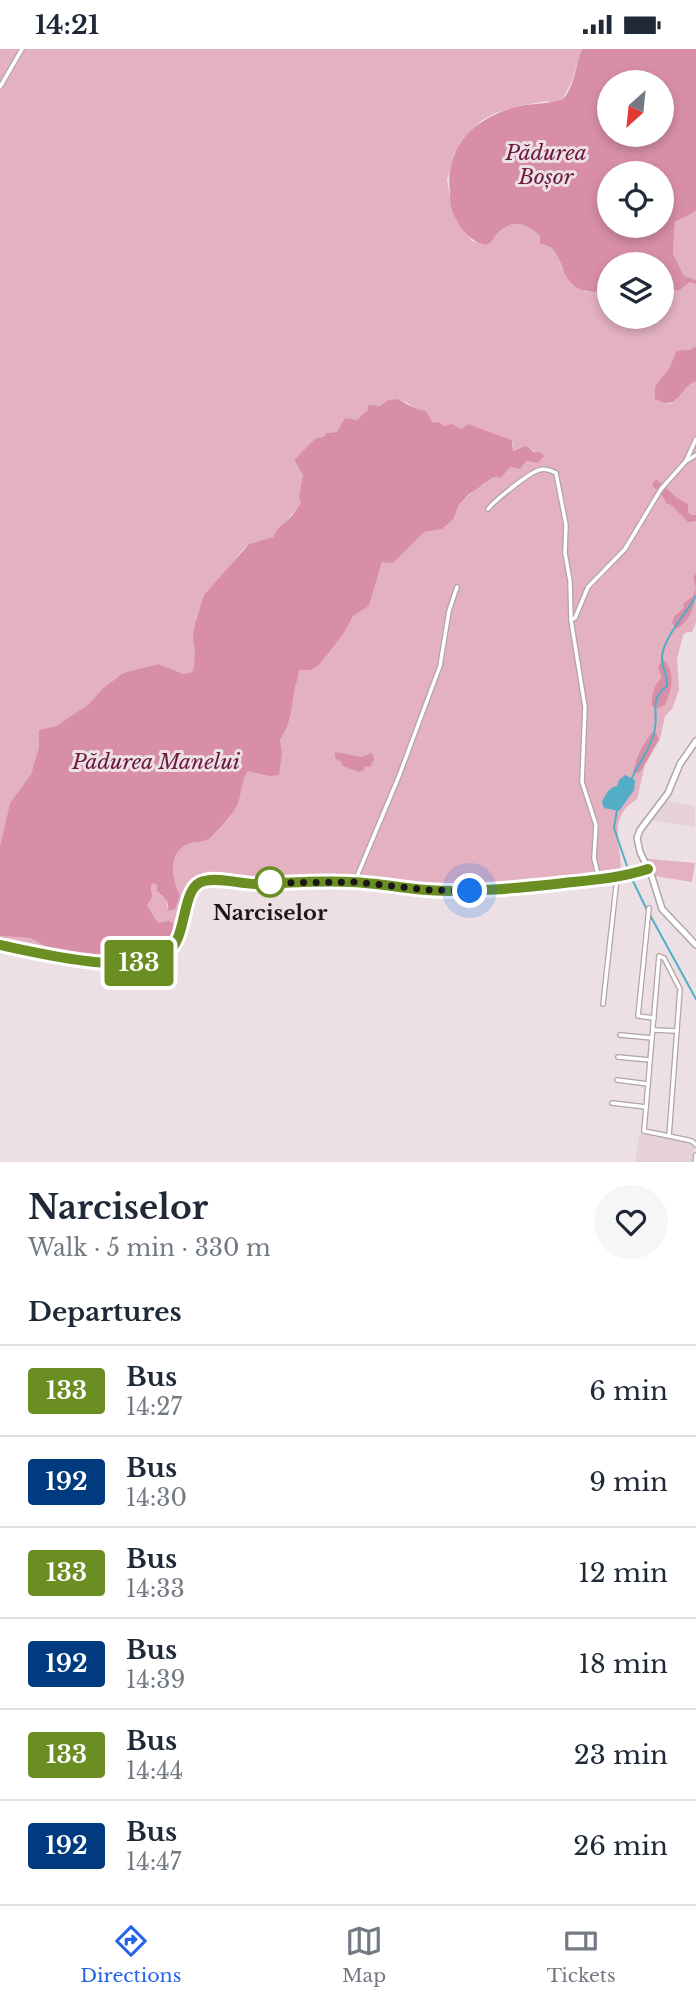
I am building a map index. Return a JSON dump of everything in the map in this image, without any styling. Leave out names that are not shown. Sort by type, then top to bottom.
[{"type":"street","points":[[0,87],[22,49]]},
{"type":"street","points":[[686,461],[696,439]]},
{"type":"street","points":[[571,620],[575,618],[588,586],[625,549],[661,489],[686,461],[696,455]]},
{"type":"street","points":[[488,509],[496,499],[536,471],[549,470],[556,473],[566,525],[565,553],[571,620],[585,707],[582,778],[596,825],[594,858],[600,879]]},
{"type":"street","points":[[355,882],[399,776],[440,666],[449,611],[457,587]]},
{"type":"street","points":[[696,741],[680,764],[668,793],[638,833],[639,852],[664,913],[696,945]]},
{"type":"street","points":[[0,945],[107,963],[139,963],[162,956],[174,946],[182,927],[190,891],[200,882],[355,882],[429,890],[491,891],[617,878],[647,871]]},
{"type":"street","points":[[603,1004],[617,878]]},
{"type":"street","points":[[649,908],[638,1017],[654,1018]]},
{"type":"street","points":[[668,1136],[680,989],[664,958],[659,957],[644,1131],[668,1136],[692,1141],[696,1145]]},
{"type":"street","points":[[653,1030],[677,1031]]},
{"type":"street","points":[[620,1035],[652,1038]]},
{"type":"street","points":[[618,1057],[650,1060]]},
{"type":"street","points":[[617,1080],[648,1084]]},
{"type":"street","points":[[612,1103],[646,1107]]},
{"type":"street","points":[[695,1162],[696,1155]]},
{"type":"shaded area","points":[[0,49],[582,49],[572,81],[562,100],[556,103],[547,101],[519,106],[495,113],[481,121],[454,153],[447,180],[453,213],[472,241],[486,245],[504,228],[513,224],[538,232],[539,240],[557,255],[562,269],[585,292],[597,292],[597,329],[674,329],[674,290],[680,290],[690,282],[696,284],[696,346],[691,350],[682,350],[658,401],[670,404],[696,381],[696,623],[692,632],[683,635],[677,659],[679,690],[672,709],[665,716],[660,739],[645,765],[637,799],[628,806],[619,822],[621,868],[613,871],[612,882],[496,897],[448,896],[344,884],[270,887],[219,885],[193,897],[185,937],[177,951],[157,963],[114,967],[63,963],[0,953],[0,936],[30,938],[54,951],[73,952],[86,957],[123,956],[160,950],[158,923],[147,905],[152,892],[151,885],[153,882],[157,885],[159,894],[167,901],[167,908],[180,896],[173,867],[181,848],[209,839],[231,816],[248,771],[269,776],[282,753],[280,740],[290,717],[299,670],[311,670],[344,633],[353,616],[369,606],[382,562],[424,532],[442,529],[453,520],[459,505],[478,486],[494,477],[501,478],[510,467],[517,469],[526,461],[538,463],[545,457],[531,449],[513,450],[513,442],[468,424],[461,429],[437,424],[408,403],[396,400],[388,400],[368,410],[357,421],[345,423],[337,432],[326,433],[294,461],[304,475],[299,497],[301,504],[274,537],[251,543],[244,548],[212,587],[196,619],[192,672],[184,674],[158,664],[123,673],[102,689],[89,704],[56,726],[39,730],[39,747],[31,774],[10,803],[0,846]]},
{"type":"shaded area","points":[[696,211],[696,280],[684,276],[674,256],[675,222]]},
{"type":"shaded area","points":[[664,800],[695,806],[695,827],[650,820]]},
{"type":"shaded area","points":[[647,860],[695,863],[692,882],[655,876]]},
{"type":"shaded area","points":[[640,1133],[693,1143],[695,1145],[692,1162],[635,1162]]},
{"type":"green space","name":"Pădurea Boșor","points":[[582,49],[696,49],[696,211],[675,222],[674,238],[673,252],[597,252],[597,292],[577,288],[569,281],[556,253],[550,247],[540,244],[539,235],[524,225],[508,226],[486,245],[470,238],[462,229],[451,205],[449,175],[457,148],[465,137],[488,118],[501,112],[563,99],[573,81]]},
{"type":"green space","name":"Pădurea Boșor","points":[[674,256],[684,276],[696,280],[696,284],[690,282],[680,290],[674,290]]},
{"type":"green space","points":[[696,346],[696,381],[674,401],[669,403],[655,399],[655,387],[670,367],[676,352],[690,350]]},
{"type":"green space","name":"Pădurea Manelui","points":[[398,399],[426,411],[433,423],[439,422],[444,426],[452,424],[461,429],[468,424],[512,440],[513,451],[526,446],[545,456],[538,463],[526,461],[520,469],[510,467],[501,478],[494,477],[469,494],[459,505],[453,520],[442,529],[424,532],[393,563],[382,562],[369,606],[353,616],[344,633],[319,665],[311,670],[299,670],[290,717],[280,740],[282,753],[279,775],[269,776],[248,771],[237,806],[226,821],[209,839],[181,848],[173,867],[180,896],[175,909],[169,911],[167,901],[157,891],[157,885],[151,885],[152,897],[147,905],[158,923],[169,921],[177,926],[172,945],[160,950],[123,956],[86,957],[73,952],[54,951],[30,938],[0,936],[0,846],[10,803],[31,774],[39,747],[39,730],[56,726],[89,704],[102,689],[123,673],[158,664],[184,674],[192,672],[195,623],[204,595],[249,544],[274,537],[301,504],[299,497],[303,475],[294,460],[315,439],[326,433],[337,432],[345,418],[357,420],[368,410],[368,405],[380,406],[388,400]]},
{"type":"green space","points":[[656,479],[688,504],[688,512],[696,515],[696,521],[688,522],[667,504],[652,485]]},
{"type":"green space","points":[[696,588],[691,612],[677,629],[672,623],[674,617],[684,608],[683,604],[693,596]]},
{"type":"green space","points":[[663,659],[670,670],[671,687],[665,705],[656,709],[652,706],[652,698],[655,687],[662,678],[658,667]]},
{"type":"green space","points":[[652,733],[656,733],[659,739],[640,772],[633,773],[640,752]]},
{"type":"green space","points":[[335,752],[362,757],[372,753],[374,760],[370,767],[365,766],[364,770],[359,772],[343,766],[335,758]]},
{"type":"water","points":[[625,775],[635,780],[634,790],[619,811],[604,808],[602,802],[606,794],[617,786]]},
{"type":"waterway","points":[[631,780],[651,741],[655,728],[656,701],[667,686],[663,652],[675,627],[696,596]]},
{"type":"waterway","points":[[617,810],[614,828],[629,872]]},
{"type":"waterway","points":[[631,877],[647,910]]},
{"type":"waterway","points":[[650,915],[696,999]]},
{"type":"bus line","name":"133","points":[[0,945],[107,963],[151,961],[167,954],[174,946],[186,914],[190,891],[204,881],[258,884],[300,881],[355,882],[429,890],[491,891],[617,878],[648,869]]},
{"type":"place","name":"Narciselor","points":[[270,882]]},
{"type":"route","points":[[270,882],[268,883],[355,882],[429,890],[470,891]]}]
